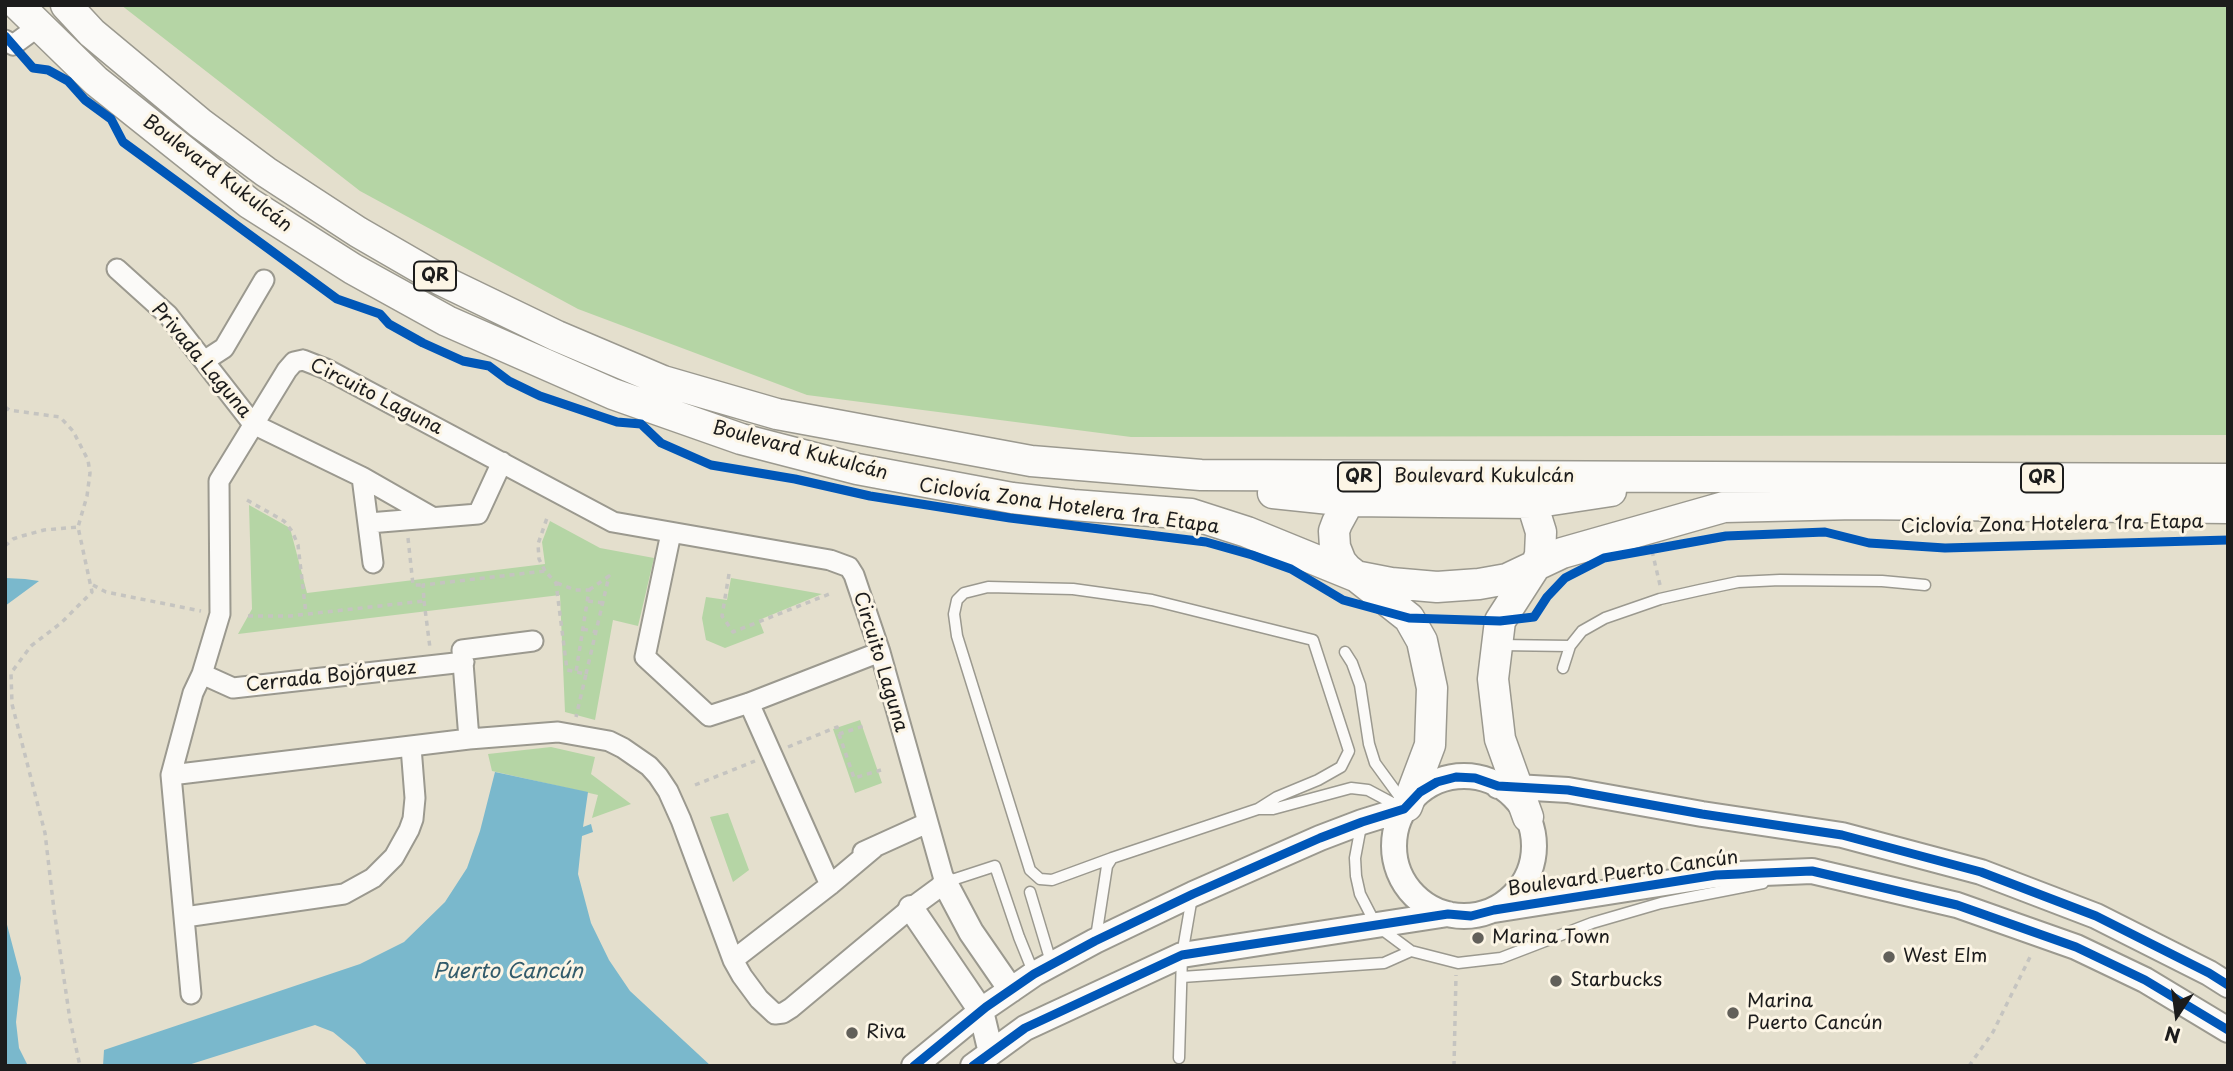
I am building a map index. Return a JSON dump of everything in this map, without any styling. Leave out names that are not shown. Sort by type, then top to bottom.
[{"type":"main road","name":"Boulevard Kukulcán","points":[[18,5],[96,81],[261,210],[353,269],[447,321],[612,394],[741,439],[857,469],[1012,498],[1191,514],[1247,532],[1355,576],[1414,586],[1449,587],[1507,579],[1562,553],[1724,507],[1856,504],[2228,509]]},
{"type":"main road","name":"Boulevard Kukulcán","points":[[66,5],[92,33],[200,123],[266,172],[358,232],[453,285],[557,336],[652,376],[777,414],[1031,461],[1201,475],[2228,479]]},
{"type":"main road","points":[[1201,475],[1242,491],[1349,501],[1532,503],[1618,490],[1658,477]]},
{"type":"main road","points":[[1349,501],[1337,523],[1335,547],[1341,562],[1409,618],[1422,641],[1432,688],[1430,746],[1406,808]]},
{"type":"main road","points":[[1528,817],[1508,786],[1493,679],[1500,621],[1540,555],[1541,532],[1532,503]]},
{"type":"street","points":[[5,40],[13,46],[39,26]]},
{"type":"street","name":"Privada Laguna","points":[[117,270],[168,315],[253,424]]},
{"type":"street","points":[[204,360],[224,348],[264,280]]},
{"type":"street","name":"Circuito Laguna","points":[[191,994],[171,775],[192,693],[202,674],[220,614],[219,481],[287,370],[294,362],[303,360],[326,369],[613,522],[830,560],[849,567],[880,652],[945,883]]},
{"type":"street","points":[[253,424],[362,477],[432,517]]},
{"type":"street","points":[[369,523],[478,514],[502,462]]},
{"type":"street","points":[[362,477],[373,564]]},
{"type":"street","points":[[671,533],[645,657],[709,716],[880,652]]},
{"type":"street","name":"Cerrada Bojórquez","points":[[202,674],[233,688],[464,662],[462,650],[533,641]]},
{"type":"street","points":[[464,662],[469,739]]},
{"type":"street","points":[[749,702],[827,877]]},
{"type":"street","points":[[171,775],[469,739],[558,732],[609,741],[649,766],[659,776],[681,820],[733,960],[742,976],[775,1014],[783,1013],[945,883],[971,932],[1011,990]]},
{"type":"street","points":[[185,918],[344,894],[373,878],[394,857],[413,819],[415,798],[411,747]]},
{"type":"street","points":[[1448,914],[1427,906],[1410,892],[1399,873],[1394,851],[1396,830],[1406,808],[1428,787],[1456,777],[1475,778],[1508,786]]},
{"type":"street","name":"Boulevard Puerto Cancún","points":[[1508,786],[1568,790],[1842,835],[1981,872],[2096,916],[2228,985]]},
{"type":"street","points":[[914,1066],[1011,990],[1043,969],[1096,941],[1193,894],[1362,822],[1406,808]]},
{"type":"street","points":[[985,1061],[1025,1028],[1182,966],[1376,925],[1448,914],[1471,916],[1494,909],[1512,897],[1526,880],[1533,860],[1534,838],[1528,817]]},
{"type":"street","points":[[733,960],[827,877],[874,848],[927,823]]},
{"type":"street","name":"Boulevard Puerto Cancún","points":[[1494,909],[1716,875],[1812,871],[1957,905],[2076,947],[2145,980],[2228,1030]]},
{"type":"street","points":[[911,908],[981,1011],[985,1061]]},
{"type":"lane","points":[[1563,668],[1570,646],[1582,631],[1605,618],[1664,598],[1721,585],[1768,580],[1882,581],[1926,585]]},
{"type":"lane","points":[[1258,810],[1278,797],[1341,767],[1349,751],[1313,640],[1152,600],[1073,589],[988,587],[964,593],[957,600],[954,614],[957,636],[1030,870],[1040,879],[1052,880],[1258,810],[1273,809],[1351,788],[1368,790],[1406,808]]},
{"type":"lane","points":[[1496,644],[1570,646]]},
{"type":"lane","points":[[1345,652],[1360,685],[1369,744],[1375,763],[1406,808]]},
{"type":"lane","points":[[1362,822],[1357,841],[1356,876],[1360,894],[1376,925],[1411,951],[1456,962],[1501,958],[1592,923],[1661,902],[1745,887],[1812,871]]},
{"type":"lane","points":[[1096,941],[1107,866],[1112,858]]},
{"type":"lane","points":[[945,883],[995,866],[1019,937],[1043,969]]},
{"type":"lane","points":[[1030,892],[1043,969]]},
{"type":"lane","points":[[1179,1058],[1182,966],[1193,894]]},
{"type":"lane","points":[[1182,966],[1384,963],[1411,951]]},
{"type":"path","points":[[5,407],[9,410],[60,417],[73,431],[88,460],[90,473],[78,527],[92,592],[61,624],[31,646],[11,673],[12,704],[45,833],[68,1008],[80,1066]]},
{"type":"path","points":[[247,500],[284,521],[292,531],[298,545],[306,614]]},
{"type":"path","points":[[548,515],[538,544],[539,559],[555,583],[575,590],[589,590],[609,576],[576,717]]},
{"type":"path","points":[[406,520],[413,585],[545,571]]},
{"type":"path","points":[[5,546],[13,539],[44,530],[78,527]]},
{"type":"path","points":[[1640,552],[1664,548]]},
{"type":"path","points":[[1652,550],[1664,598]]},
{"type":"path","points":[[729,574],[722,616],[733,632],[832,593]]},
{"type":"path","points":[[555,583],[567,670],[586,674]]},
{"type":"path","points":[[92,584],[106,592],[210,613]]},
{"type":"path","points":[[423,585],[432,666]]},
{"type":"path","points":[[576,672],[589,590]]},
{"type":"path","points":[[247,616],[306,614],[424,601]]},
{"type":"path","points":[[587,601],[603,603]]},
{"type":"path","points":[[583,629],[596,632]]},
{"type":"path","points":[[579,652],[590,654]]},
{"type":"path","points":[[839,734],[854,778],[881,770]]},
{"type":"path","points":[[1969,1066],[1993,1032],[2040,934]]},
{"type":"path","points":[[1454,1066],[1456,962]]},
{"type":"green space","points":[[121,5],[2228,5],[2228,435],[1131,437],[807,395],[578,309],[360,191]]},
{"type":"green space","points":[[249,505],[290,528],[307,593],[545,564],[542,542],[550,521],[600,548],[654,558],[638,626],[613,620],[595,720],[565,712],[560,595],[238,634],[252,609]]},
{"type":"green space","points":[[731,578],[822,594],[759,620],[764,633],[725,648],[706,640],[702,618],[706,597],[727,600]]},
{"type":"green space","points":[[860,720],[882,783],[855,793],[833,729]]},
{"type":"green space","points":[[551,747],[595,757],[591,774],[631,804],[592,818],[598,795],[492,771],[488,754]]},
{"type":"green space","points":[[728,813],[749,870],[733,882],[710,817]]},
{"type":"water","points":[[5,578],[25,579],[39,581],[5,606]]},
{"type":"water","name":"Puerto Cancún","points":[[495,772],[588,792],[583,827],[591,824],[593,832],[582,836],[578,874],[591,923],[609,960],[630,991],[711,1066],[368,1066],[355,1050],[333,1032],[315,1025],[185,1066],[103,1066],[104,1050],[360,964],[404,942],[445,902],[467,868],[480,831]]},
{"type":"water","points":[[5,917],[21,978],[16,1022],[19,1048],[28,1066],[5,1066]]},
{"type":"cycle path","name":"Ciclovía Zona Hotelera 1ra Etapa","points":[[5,36],[33,68],[48,70],[68,81],[85,100],[111,119],[123,142],[337,299],[380,314],[389,324],[463,361],[489,366],[509,381],[540,396],[617,422],[641,424],[661,443],[711,465],[795,479],[870,496],[1010,518],[1206,542],[1291,569],[1343,600],[1409,618],[1500,621],[1534,617],[1547,597],[1565,578],[1604,558],[1726,536],[1825,532],[1869,543],[1945,548],[2228,540]]},
{"type":"cycle path","points":[[914,1066],[986,1007],[1034,974],[1095,941],[1320,838],[1404,809],[1420,792],[1437,782],[1456,777],[1475,778],[1498,786],[1568,790],[1842,835],[1981,872],[2096,916],[2228,985]]},
{"type":"cycle path","points":[[973,1066],[1025,1028],[1182,955],[1448,914],[1471,916],[1494,910],[1716,875],[1812,871],[1957,905],[2076,947],[2145,980],[2228,1030]]},
{"type":"place","name":"Marina Town","points":[[1478,938]]},
{"type":"place","name":"West Elm","points":[[1889,957]]},
{"type":"place","name":"Starbucks","points":[[1556,981]]},
{"type":"place","name":"Marina Puerto Cancún","points":[[1733,1013]]},
{"type":"place","name":"Riva","points":[[852,1033]]}]
